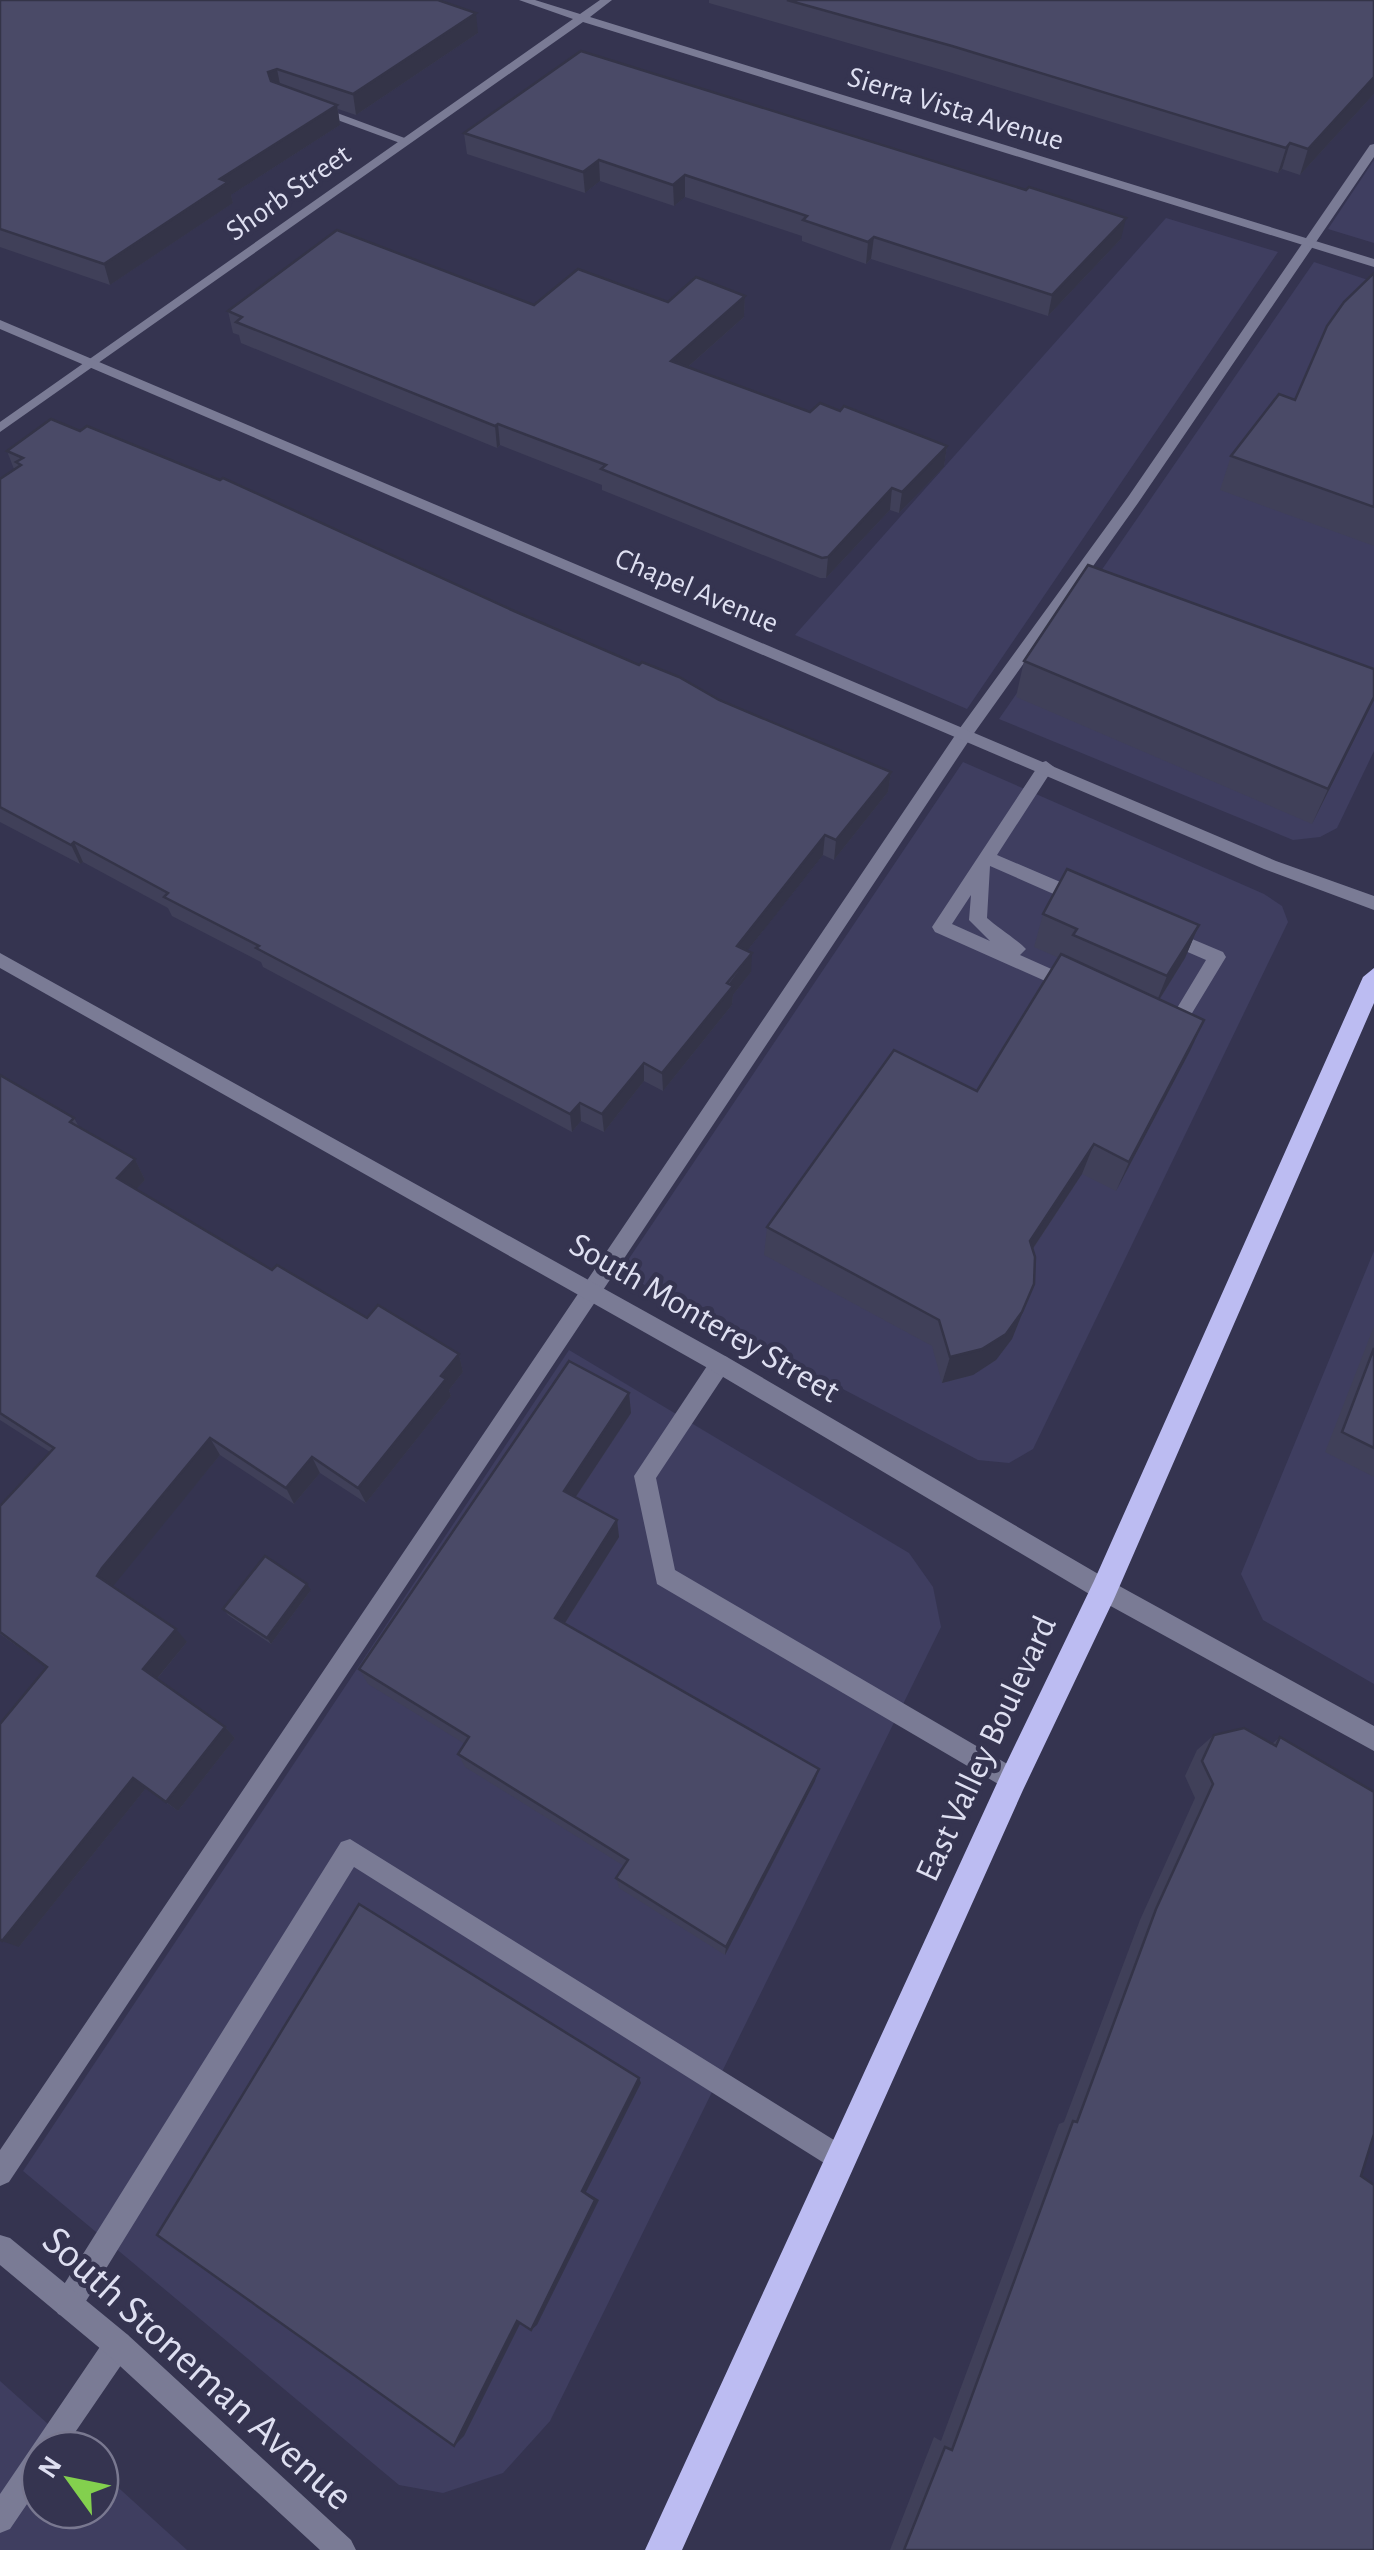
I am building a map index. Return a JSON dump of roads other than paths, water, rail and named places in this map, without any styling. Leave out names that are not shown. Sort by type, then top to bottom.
[{"type":"main road","name":"East Valley Boulevard","points":[[662,2550],[1013,1780],[1104,1590],[1374,977]]},
{"type":"street","name":"Sierra Vista Avenue","points":[[524,0],[1374,264]]},
{"type":"street","name":"Shorb Street","points":[[0,428],[607,0]]},
{"type":"street","points":[[298,102],[404,140]]},
{"type":"street","points":[[0,2174],[966,732],[1311,244],[1374,148]]},
{"type":"street","name":"Chapel Avenue","points":[[0,324],[1270,864],[1374,903]]},
{"type":"street","points":[[984,862],[978,920],[1003,943],[1088,987],[941,927],[1046,767]]},
{"type":"street","points":[[984,862],[1093,903]]},
{"type":"street","points":[[1146,926],[1217,957],[1163,1022]]},
{"type":"street","name":"South Monterey Street","points":[[0,960],[720,1364],[1104,1590],[1374,1738]]},
{"type":"street","points":[[720,1364],[645,1476],[665,1576],[1013,1780]]},
{"type":"street","points":[[68,2304],[350,1851],[841,2159]]},
{"type":"street","name":"South Stoneman Avenue","points":[[0,2248],[118,2344],[341,2550]]},
{"type":"street","points":[[60,2430],[118,2344]]},
{"type":"street","points":[[0,2519],[20,2490]]}]
